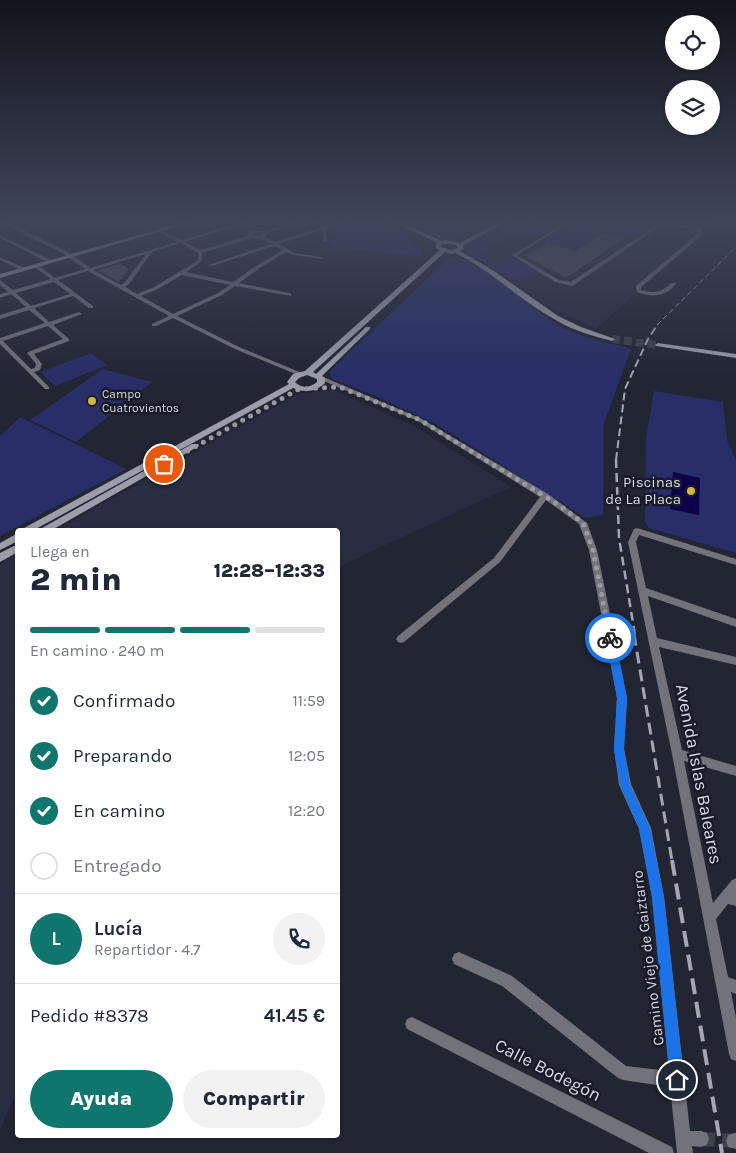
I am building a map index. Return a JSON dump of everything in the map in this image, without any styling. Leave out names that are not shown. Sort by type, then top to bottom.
[{"type":"street","points":[[47,274],[91,306]]},
{"type":"street","points":[[0,296],[77,274]]},
{"type":"street","points":[[97,274],[174,316],[282,368],[296,382],[316,387],[321,383],[320,377]]},
{"type":"street","points":[[122,287],[134,274]]},
{"type":"street","points":[[137,296],[179,274]]},
{"type":"street","points":[[185,274],[289,295]]},
{"type":"street","points":[[154,325],[220,294],[249,274]]},
{"type":"street","points":[[48,528],[296,382],[421,274]]},
{"type":"street","points":[[320,377],[424,274]]},
{"type":"street","points":[[495,274],[547,313],[568,325],[612,339]]},
{"type":"street","points":[[545,274],[557,281],[572,284],[587,274]]},
{"type":"street","points":[[654,274],[638,287],[639,291],[656,295],[666,292],[673,284]]},
{"type":"street","points":[[0,282],[67,340],[30,353],[39,364],[38,368],[30,371]]},
{"type":"street","points":[[0,317],[74,294]]},
{"type":"street","points":[[47,388],[0,340],[79,314]]},
{"type":"street","points":[[658,345],[736,356]]},
{"type":"street","points":[[308,373],[320,377]]},
{"type":"street","name":"Camino Viejo de Gaiztarro","points":[[320,377],[420,420],[545,496],[583,523],[593,550],[622,698],[619,749],[625,785],[645,828],[658,897],[684,1146]]},
{"type":"street","points":[[31,528],[296,382]]},
{"type":"street","name":"Camino Viejo de Gaiztarro","points":[[316,387],[340,387]]},
{"type":"street","points":[[401,639],[497,560],[545,496]]},
{"type":"street","name":"Avenida Islas Baleares","points":[[736,562],[636,531],[632,542],[677,754],[736,1054]]},
{"type":"street","points":[[0,547],[15,538]]},
{"type":"street","points":[[0,558],[15,549]]},
{"type":"street","points":[[642,590],[736,623]]},
{"type":"street","points":[[652,641],[736,661]]},
{"type":"street","points":[[677,754],[736,771]]},
{"type":"street","points":[[709,918],[731,899],[736,884]]},
{"type":"street","points":[[459,959],[507,981],[623,1073],[677,1080]]},
{"type":"street","points":[[721,982],[736,987]]},
{"type":"street","name":"Calle Bodegón","points":[[412,1024],[666,1153]]},
{"type":"street","points":[[684,1146],[701,1139]]},
{"type":"shaded area","points":[[432,274],[489,274],[564,328],[631,349],[603,426],[603,515],[586,518],[436,424],[371,394],[332,379],[329,372]]},
{"type":"shaded area","points":[[499,274],[658,274],[596,329],[547,306]]},
{"type":"shaded area","points":[[504,274],[538,274],[516,280]]},
{"type":"shaded area","name":"Campo Cuatrovientos","points":[[91,353],[107,365],[55,386],[40,372]]},
{"type":"shaded area","name":"Campo Cuatrovientos","points":[[103,369],[152,382],[76,442],[30,420]]},
{"type":"shaded area","points":[[335,390],[418,428],[511,487],[340,566],[340,528],[60,528],[298,394]]},
{"type":"shaded area","name":"Piscinas de La Placa","points":[[654,391],[723,402],[727,440],[736,460],[736,553],[649,528],[645,522],[646,438]]},
{"type":"shaded area","points":[[20,417],[126,469],[0,536],[0,436]]},
{"type":"shaded area","points":[[673,472],[700,478],[699,515],[670,509]]},
{"type":"shaded area","points":[[15,554],[15,1095],[0,1130],[0,564]]},
{"type":"building","points":[[105,274],[125,274],[119,282]]},
{"type":"building","points":[[558,274],[572,274],[566,278]]},
{"type":"tunnel","points":[[612,339],[658,345]]},
{"type":"tunnel","points":[[701,1139],[734,1141]]},
{"type":"railway","points":[[658,324],[709,274]]},
{"type":"railway","points":[[616,460],[625,389],[648,339],[658,324]]},
{"type":"railway","points":[[616,460],[619,538],[635,635]]},
{"type":"railway","points":[[634,634],[672,861]]},
{"type":"railway","points":[[672,860],[722,1153]]},
{"type":"way so far","points":[[164,464],[299,389],[340,387],[420,420],[559,505],[583,523],[593,550],[610,638]]},
{"type":"place","name":"Campo Cuatrovientos","points":[[92,401]]},
{"type":"place","name":"Piscinas de La Placa","points":[[691,491]]},
{"type":"route","points":[[610,638],[622,698],[619,749],[625,785],[645,828],[658,897],[677,1080]]}]
